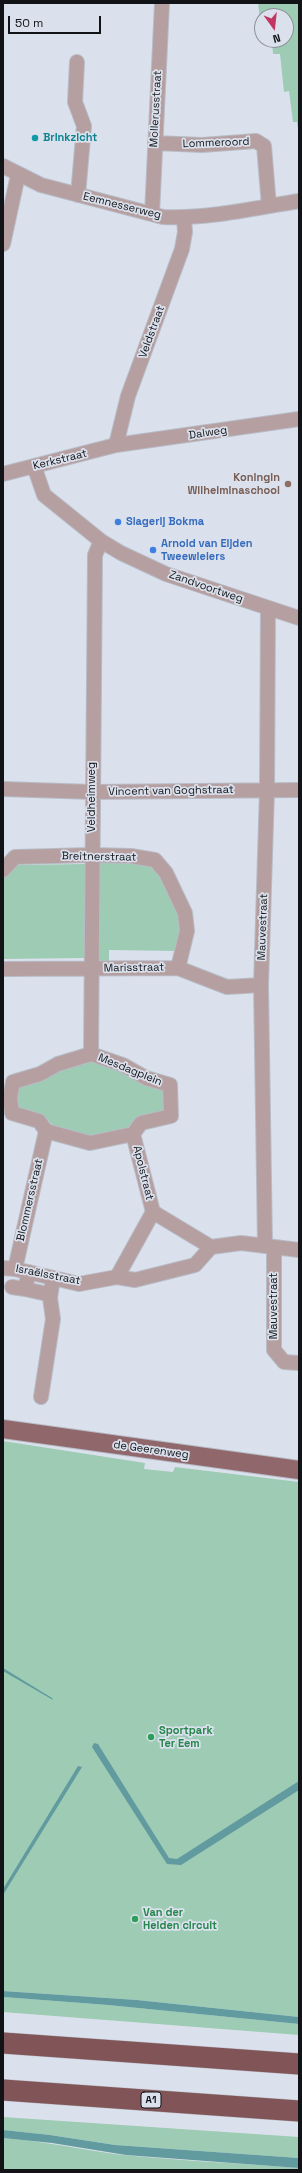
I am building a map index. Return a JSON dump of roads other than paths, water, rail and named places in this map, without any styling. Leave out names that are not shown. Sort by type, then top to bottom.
[{"type":"highway","points":[[9,2043],[299,2064]]},
{"type":"highway","name":"A1","points":[[3,2090],[299,2111]]},
{"type":"main road","name":"de Geerenweg","points":[[3,1429],[299,1470]]},
{"type":"street","name":"Mollerusstraat","points":[[152,214],[162,3]]},
{"type":"street","points":[[77,62],[76,102],[84,126],[78,195]]},
{"type":"street","name":"Lommeroord","points":[[155,143],[202,146],[256,141],[264,146],[269,206]]},
{"type":"street","name":"Eemnesserweg","points":[[3,166],[18,175],[42,185],[152,214],[184,218],[299,202]]},
{"type":"street","points":[[3,244],[18,175]]},
{"type":"street","name":"Veldstraat","points":[[116,445],[128,396],[182,249],[185,232],[184,218]]},
{"type":"street","name":"Dalweg","points":[[116,445],[299,419]]},
{"type":"street","name":"Kerkstraat","points":[[3,474],[116,445]]},
{"type":"street","name":"Zandvoortweg","points":[[34,466],[44,495],[101,541],[121,553],[166,574],[299,618]]},
{"type":"street","name":"Veldheimweg","points":[[91,1054],[95,555],[101,541]]},
{"type":"street","name":"Mauvestraat","points":[[268,608],[267,790],[261,985],[269,1246],[274,1345],[278,1356],[284,1362],[299,1363]]},
{"type":"street","name":"Vincent van Goghstraat","points":[[3,789],[92,792],[299,790]]},
{"type":"street","name":"Breitnerstraat","points":[[3,870],[15,858],[92,855],[131,856],[155,860],[166,873],[185,913],[187,931],[178,968]]},
{"type":"street","name":"Marisstraat","points":[[3,969],[178,968],[227,987],[261,985]]},
{"type":"street","name":"Mesdagplein","points":[[91,1054],[123,1065],[146,1078],[170,1085],[171,1116],[141,1123],[133,1134],[90,1144],[46,1131],[39,1121],[12,1113],[6,1099],[13,1082],[40,1074],[58,1064],[91,1054]]},
{"type":"street","name":"Blommersstraat","points":[[43,1293],[19,1288],[16,1270],[46,1131]]},
{"type":"street","name":"Apolstraat","points":[[117,1277],[153,1212],[133,1134]]},
{"type":"street","name":"Apolstraat","points":[[153,1212],[211,1248]]},
{"type":"street","points":[[211,1248],[241,1243],[299,1250]]},
{"type":"street","name":"Israëlsstraat","points":[[16,1270],[80,1284],[117,1277],[135,1280],[195,1265],[211,1248]]},
{"type":"street","points":[[41,1397],[53,1318],[50,1298],[53,1278]]},
{"type":"water","points":[[3,1668],[52,1698],[53,1700],[3,1671]]},
{"type":"water","points":[[94,1743],[98,1744],[169,1858],[177,1859],[299,1781],[299,1790],[181,1865],[167,1864],[92,1747]]},
{"type":"water","points":[[78,1766],[82,1767],[3,1895],[3,1889]]},
{"type":"water","points":[[3,1991],[137,2000],[299,2017],[299,2024],[108,2005],[3,1997]]},
{"type":"water","points":[[3,2130],[50,2135],[115,2145],[299,2158],[299,2168],[126,2155],[52,2143],[3,2138]]},
{"type":"place","name":"Brinkzicht","points":[[35,138]]},
{"type":"place","name":"Koningin Wilhelminaschool","points":[[288,484]]},
{"type":"place","name":"Slagerij Bokma","points":[[118,522]]},
{"type":"place","name":"Arnold van Eijden Tweewielers","points":[[153,550]]},
{"type":"place","name":"Sportpark Ter Eem","points":[[151,1737]]},
{"type":"place","name":"Van der Heiden circuit","points":[[135,1919]]}]
